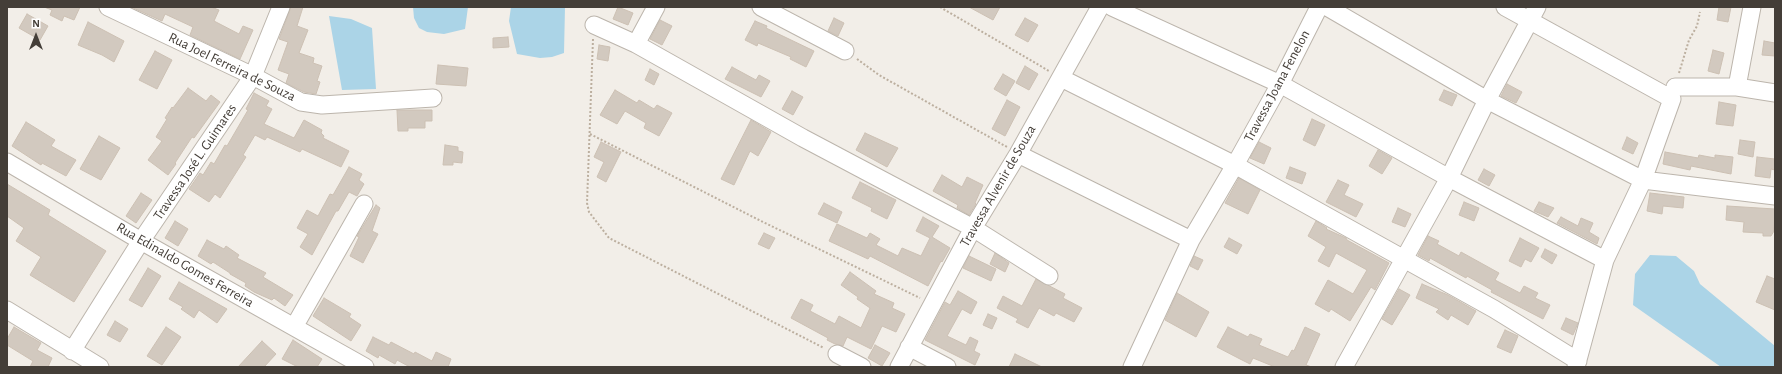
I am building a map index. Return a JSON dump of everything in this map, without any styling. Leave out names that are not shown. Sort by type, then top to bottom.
[{"type":"street","name":"Rua Joel Ferreira de Souza","points":[[108,7],[253,76],[300,102],[322,105],[433,98]]},
{"type":"street","name":"Travessa José L. Guimares","points":[[72,351],[142,241],[253,76],[281,7]]},
{"type":"street","points":[[636,44],[656,7]]},
{"type":"street","points":[[761,7],[845,51]]},
{"type":"street","name":"Travessa Alvenir de Souza","points":[[899,367],[973,228],[1018,154],[1100,7]]},
{"type":"street","points":[[1112,7],[1280,84],[1449,178],[1605,260]]},
{"type":"street","name":"Travessa Joana Fenelon","points":[[1132,367],[1191,240],[1280,84],[1319,7]]},
{"type":"street","points":[[1327,7],[1488,100],[1643,180],[1775,196]]},
{"type":"street","points":[[1061,78],[1235,165],[1404,258],[1494,309],[1577,364],[1605,260],[1643,180],[1672,100],[1534,14],[1505,7]]},
{"type":"street","points":[[1737,86],[1752,7]]},
{"type":"street","points":[[1344,367],[1449,178],[1488,100],[1534,14]]},
{"type":"street","points":[[594,26],[636,44],[803,138],[973,228],[1049,276]]},
{"type":"street","points":[[1675,87],[1737,86],[1775,93]]},
{"type":"street","points":[[1018,154],[1191,240]]},
{"type":"street","name":"Rua Edinaldo Gomes Ferreira","points":[[7,162],[142,241],[365,367]]},
{"type":"street","points":[[294,327],[364,204]]},
{"type":"street","points":[[7,310],[100,367]]},
{"type":"street","points":[[909,347],[947,367]]},
{"type":"street","points":[[837,354],[862,367]]},
{"type":"path","points":[[940,7],[1061,78]]},
{"type":"path","points":[[1675,87],[1689,40],[1696,26],[1700,12]]},
{"type":"path","points":[[594,26],[587,203],[589,212],[609,238],[837,354]]},
{"type":"path","points":[[845,51],[879,75],[1018,154]]},
{"type":"path","points":[[590,134],[761,221],[932,304]]},
{"type":"water","points":[[413,7],[468,7],[465,29],[444,34],[427,32],[419,28],[414,18]]},
{"type":"water","points":[[511,7],[565,7],[564,53],[552,57],[540,58],[517,54],[509,21]]},
{"type":"water","points":[[329,16],[351,19],[372,28],[376,89],[342,90]]},
{"type":"water","points":[[1650,255],[1676,256],[1694,271],[1700,284],[1775,346],[1775,367],[1721,367],[1633,305],[1635,274]]},
{"type":"building","points":[[44,7],[80,7],[74,20],[64,16],[62,21],[50,15],[52,10]]},
{"type":"building","points":[[131,7],[211,7],[219,10],[214,21],[239,34],[243,26],[253,30],[240,59],[190,35],[193,27],[165,14],[162,21]]},
{"type":"building","points":[[291,7],[303,7],[297,26],[308,30],[299,53],[314,58],[313,63],[322,66],[317,81],[320,82],[316,94],[304,92],[286,83],[289,74],[278,70],[288,42],[279,39]]},
{"type":"building","points":[[618,7],[633,13],[628,25],[613,19]]},
{"type":"building","points":[[969,7],[1000,7],[993,20]]},
{"type":"building","points":[[1719,7],[1731,7],[1728,22],[1717,20]]},
{"type":"building","points":[[27,14],[48,26],[40,40],[19,28]]},
{"type":"building","points":[[834,18],[844,23],[838,36],[828,31]]},
{"type":"building","points":[[1025,18],[1038,25],[1028,42],[1015,35]]},
{"type":"building","points":[[660,20],[672,26],[662,45],[650,39]]},
{"type":"building","points":[[755,21],[767,26],[766,28],[814,51],[806,67],[790,59],[791,57],[758,43],[757,46],[745,40]]},
{"type":"building","points":[[88,22],[124,41],[114,62],[102,55],[78,45]]},
{"type":"building","points":[[508,37],[509,47],[493,48],[493,38]]},
{"type":"building","points":[[1764,41],[1775,43],[1775,56],[1762,55]]},
{"type":"building","points":[[599,45],[610,47],[608,61],[597,59]]},
{"type":"building","points":[[1713,50],[1724,53],[1719,74],[1708,71]]},
{"type":"building","points":[[155,51],[172,60],[157,89],[139,80]]},
{"type":"building","points":[[438,65],[468,68],[466,86],[436,84]]},
{"type":"building","points":[[1025,66],[1038,74],[1029,90],[1016,83]]},
{"type":"building","points":[[732,67],[756,80],[759,75],[770,81],[761,97],[725,79]]},
{"type":"building","points":[[650,69],[659,74],[654,85],[645,80]]},
{"type":"building","points":[[1003,74],[1015,81],[1006,96],[994,89]]},
{"type":"building","points":[[1507,84],[1522,92],[1516,103],[1501,96]]},
{"type":"building","points":[[188,88],[206,101],[211,95],[220,102],[194,138],[192,137],[168,175],[148,160],[162,141],[156,137],[167,119],[165,118]]},
{"type":"building","points":[[615,90],[637,103],[639,100],[654,109],[657,105],[672,113],[659,136],[644,128],[646,123],[625,111],[617,124],[600,115]]},
{"type":"building","points":[[1444,90],[1457,95],[1452,106],[1439,100]]},
{"type":"building","points":[[792,91],[803,97],[793,115],[782,109]]},
{"type":"building","points":[[254,93],[269,101],[266,106],[272,109],[264,124],[294,138],[304,120],[322,130],[321,133],[324,136],[323,138],[349,151],[341,167],[302,149],[300,152],[267,137],[265,140],[255,135],[243,155],[246,157],[220,198],[215,194],[209,202],[189,189],[200,173],[203,175],[211,162],[214,164],[225,145],[227,146],[248,110],[246,109]]},
{"type":"building","points":[[1007,100],[1020,107],[1005,136],[992,129]]},
{"type":"building","points":[[1719,102],[1736,105],[1733,126],[1716,124]]},
{"type":"building","points":[[397,110],[432,110],[432,121],[425,121],[425,128],[408,128],[408,131],[398,131]]},
{"type":"building","points":[[1312,119],[1325,125],[1315,146],[1303,140]]},
{"type":"building","points":[[751,120],[771,132],[758,156],[750,151],[734,185],[721,179]]},
{"type":"building","points":[[26,122],[55,140],[51,146],[76,160],[66,176],[42,163],[41,165],[12,146]]},
{"type":"building","points":[[865,133],[898,148],[887,167],[856,150]]},
{"type":"building","points":[[99,136],[120,148],[101,180],[80,169]]},
{"type":"building","points":[[1627,137],[1638,143],[1633,154],[1622,149]]},
{"type":"building","points":[[1740,140],[1755,142],[1753,157],[1738,154]]},
{"type":"building","points":[[601,142],[621,152],[606,182],[597,177],[604,162],[594,157]]},
{"type":"building","points":[[1259,142],[1271,148],[1264,164],[1250,158]]},
{"type":"building","points":[[445,145],[458,147],[458,151],[463,152],[462,163],[453,162],[453,165],[443,165]]},
{"type":"building","points":[[1378,150],[1392,158],[1382,174],[1369,166]]},
{"type":"building","points":[[1665,152],[1698,158],[1699,155],[1715,158],[1715,155],[1733,157],[1731,174],[1691,166],[1690,170],[1663,164]]},
{"type":"building","points":[[1757,157],[1775,159],[1775,170],[1771,169],[1770,178],[1755,176]]},
{"type":"building","points":[[349,167],[362,174],[359,180],[364,184],[357,196],[349,192],[338,211],[336,211],[312,255],[300,247],[308,234],[297,228],[307,210],[318,216],[330,194],[333,195]]},
{"type":"building","points":[[1290,167],[1306,173],[1302,184],[1286,178]]},
{"type":"building","points":[[1484,169],[1495,175],[1489,186],[1478,180]]},
{"type":"building","points":[[942,175],[962,187],[967,177],[983,185],[975,203],[976,204],[969,215],[957,208],[958,205],[933,191]]},
{"type":"building","points":[[1239,178],[1260,190],[1248,214],[1225,203]]},
{"type":"building","points":[[1338,180],[1349,185],[1344,195],[1363,204],[1356,217],[1326,202]]},
{"type":"building","points":[[860,182],[896,200],[887,219],[871,211],[872,208],[852,198]]},
{"type":"building","points":[[7,184],[50,210],[48,215],[106,251],[74,302],[30,275],[41,257],[16,241],[24,228],[7,216]]},
{"type":"building","points":[[141,193],[152,200],[136,223],[126,216]]},
{"type":"building","points":[[1650,193],[1684,197],[1683,208],[1663,206],[1662,214],[1647,211]]},
{"type":"building","points":[[1464,202],[1479,208],[1474,221],[1459,215]]},
{"type":"building","points":[[1539,202],[1554,208],[1548,217],[1534,211]]},
{"type":"building","points":[[824,203],[842,212],[837,223],[818,214]]},
{"type":"building","points":[[376,205],[380,208],[372,231],[378,234],[363,263],[350,256],[359,237],[357,236]]},
{"type":"building","points":[[1727,206],[1775,209],[1774,231],[1771,236],[1763,236],[1763,233],[1743,232],[1744,222],[1726,220]]},
{"type":"building","points":[[1398,208],[1411,214],[1405,227],[1392,222]]},
{"type":"building","points":[[923,217],[939,226],[932,237],[950,248],[942,262],[941,261],[928,286],[870,256],[868,259],[829,241],[837,224],[867,238],[870,233],[880,239],[876,245],[898,256],[902,248],[921,256],[930,238],[916,231]]},
{"type":"building","points":[[1561,217],[1578,226],[1581,218],[1593,223],[1589,232],[1599,238],[1597,244],[1557,223]]},
{"type":"building","points":[[175,221],[188,229],[178,246],[165,238]]},
{"type":"building","points":[[1316,221],[1327,228],[1326,229],[1346,238],[1347,240],[1389,263],[1375,290],[1371,287],[1350,321],[1331,309],[1329,312],[1315,304],[1328,280],[1353,294],[1367,270],[1336,253],[1329,267],[1318,261],[1326,247],[1308,236]]},
{"type":"building","points":[[764,233],[775,238],[769,249],[758,244]]},
{"type":"building","points":[[1428,236],[1439,241],[1437,244],[1459,256],[1461,252],[1499,273],[1495,280],[1520,293],[1524,286],[1538,293],[1535,298],[1550,305],[1543,319],[1491,292],[1492,290],[1467,276],[1466,278],[1430,258],[1429,261],[1418,255]]},
{"type":"building","points":[[1229,238],[1242,245],[1237,254],[1224,247]]},
{"type":"building","points":[[1520,238],[1539,248],[1531,262],[1525,259],[1521,267],[1509,261]]},
{"type":"building","points":[[207,240],[224,249],[226,246],[239,255],[237,258],[266,273],[263,277],[293,295],[285,306],[274,298],[272,300],[254,292],[245,286],[246,283],[213,262],[211,264],[198,256]]},
{"type":"building","points":[[1545,249],[1557,255],[1552,264],[1541,257]]},
{"type":"building","points":[[995,253],[1009,263],[1005,272],[990,264]]},
{"type":"building","points":[[969,256],[996,269],[991,281],[963,268]]},
{"type":"building","points":[[1194,256],[1203,260],[1198,270],[1190,266]]},
{"type":"building","points":[[148,268],[161,276],[142,307],[129,300]]},
{"type":"building","points":[[850,272],[876,291],[874,294],[894,303],[892,308],[905,314],[896,332],[882,326],[871,349],[847,337],[843,346],[835,344],[827,340],[828,338],[791,318],[801,299],[813,305],[810,311],[835,324],[839,316],[861,328],[870,308],[841,285]]},
{"type":"building","points":[[1767,276],[1775,279],[1775,310],[1756,302]]},
{"type":"building","points":[[1036,279],[1065,294],[1063,298],[1082,308],[1074,322],[1056,313],[1054,316],[1039,308],[1028,328],[1016,322],[1018,319],[997,308],[1003,296],[1022,306]]},
{"type":"building","points":[[179,282],[227,309],[217,323],[199,310],[194,318],[181,309],[183,307],[169,299]]},
{"type":"building","points":[[1422,284],[1448,295],[1476,311],[1468,325],[1451,315],[1448,320],[1436,312],[1439,309],[1416,298]]},
{"type":"building","points":[[1399,289],[1410,295],[1392,325],[1382,319]]},
{"type":"building","points":[[958,291],[977,302],[971,314],[962,309],[947,336],[966,345],[970,337],[978,341],[974,351],[980,354],[975,365],[925,340],[945,302],[950,305]]},
{"type":"building","points":[[1177,293],[1209,312],[1196,337],[1165,320]]},
{"type":"building","points":[[324,298],[351,314],[349,317],[361,325],[351,341],[313,316]]},
{"type":"building","points":[[988,314],[997,318],[992,329],[983,325]]},
{"type":"building","points":[[1566,318],[1578,323],[1573,335],[1561,329]]},
{"type":"building","points":[[115,321],[128,329],[120,342],[107,335]]},
{"type":"building","points":[[14,327],[41,343],[37,350],[52,358],[48,367],[30,367],[33,361],[7,345],[7,339]]},
{"type":"building","points":[[166,327],[181,337],[162,365],[147,356]]},
{"type":"building","points":[[1228,327],[1248,337],[1250,334],[1262,339],[1259,345],[1288,357],[1292,350],[1294,351],[1305,327],[1320,334],[1306,365],[1312,367],[1275,367],[1253,358],[1250,364],[1217,347]]},
{"type":"building","points":[[1505,330],[1518,336],[1511,353],[1497,347]]},
{"type":"building","points":[[373,337],[389,345],[391,342],[414,354],[415,352],[432,361],[436,352],[451,359],[448,367],[410,367],[397,360],[395,364],[379,355],[378,358],[366,351]]},
{"type":"building","points":[[293,340],[322,359],[317,367],[298,367],[282,359]]},
{"type":"building","points":[[262,341],[276,354],[264,367],[238,367]]},
{"type":"building","points":[[875,345],[890,353],[882,366],[868,358]]},
{"type":"building","points":[[1015,354],[1042,367],[1009,367]]}]
